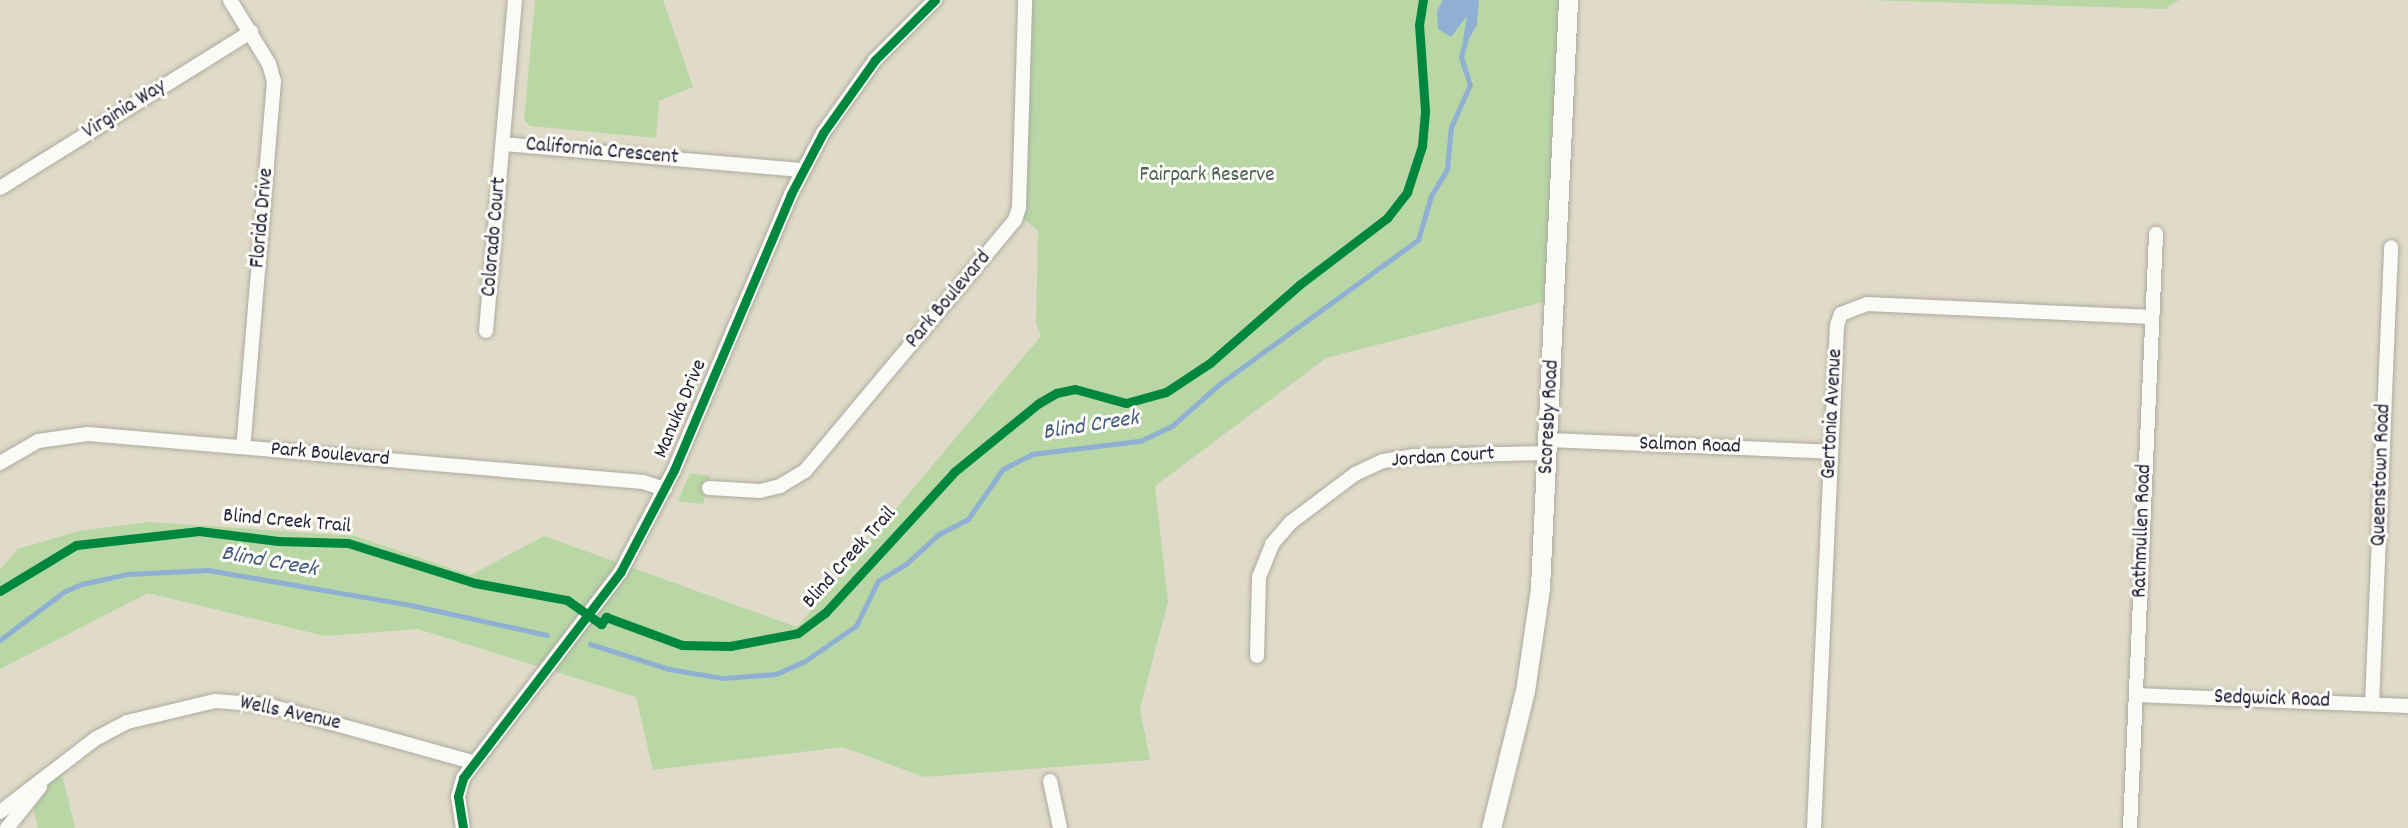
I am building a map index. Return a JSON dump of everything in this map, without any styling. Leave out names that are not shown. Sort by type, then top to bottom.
[{"type":"main road","name":"Scoresby Road","points":[[1491,828],[1530,665],[1541,589],[1568,0]]},
{"type":"street","name":"Florida Drive","points":[[230,0],[273,72],[274,92],[243,447]]},
{"type":"street","name":"California Crescent","points":[[515,0],[503,144],[802,170]]},
{"type":"street","name":"Manuka Drive","points":[[463,828],[459,789],[473,762],[615,582],[664,489],[802,170],[863,75],[935,0]]},
{"type":"street","name":"Park Boulevard","points":[[709,488],[760,491],[780,486],[805,471],[1015,220],[1020,208],[1025,0]]},
{"type":"street","name":"Virginia Way","points":[[0,188],[251,33]]},
{"type":"street","name":"Colorado Court","points":[[486,331],[503,144]]},
{"type":"street","name":"Rathmullen Road","points":[[2130,828],[2156,234]]},
{"type":"street","name":"Queenstown Road","points":[[2372,704],[2391,247]]},
{"type":"street","name":"Gertonia Avenue","points":[[1814,828],[1837,325],[1846,309],[1867,304],[2152,317]]},
{"type":"street","name":"Park Boulevard","points":[[0,463],[38,442],[76,434],[647,482],[664,489]]},
{"type":"street","name":"Salmon Road","points":[[1549,446],[1831,452]]},
{"type":"street","name":"Jordan Court","points":[[1257,656],[1259,577],[1266,555],[1290,523],[1344,482],[1369,467],[1399,457],[1549,446]]},
{"type":"street","name":"Sedgwick Road","points":[[2136,695],[2408,706]]},
{"type":"street","name":"Wells Avenue","points":[[0,812],[42,783],[95,739],[127,722],[215,701],[267,705],[473,762]]},
{"type":"street","points":[[1050,781],[1060,828]]},
{"type":"street","name":"Wells Avenue","points":[[6,828],[42,783]]},
{"type":"green space","points":[[535,0],[663,0],[693,87],[659,101],[656,138],[530,126],[524,120]]},
{"type":"green space","name":"Fairpark Reserve","points":[[1025,0],[1568,0],[1555,299],[1326,358],[1155,486],[1168,602],[1140,708],[1150,760],[924,777],[843,747],[653,770],[636,697],[418,629],[325,636],[148,593],[0,669],[0,570],[18,549],[79,531],[149,522],[355,536],[471,575],[544,536],[797,627],[1041,336],[1036,323],[1038,231],[1018,214]]},
{"type":"green space","points":[[1866,0],[2179,0],[2165,9]]},
{"type":"green space","points":[[690,473],[710,476],[703,504],[678,501]]},
{"type":"green space","points":[[60,767],[75,828],[38,828],[32,801]]},
{"type":"water","points":[[1443,0],[1479,0],[1477,25],[1467,42],[1463,39],[1467,16],[1451,37],[1438,29],[1437,11]]},
{"type":"waterway","name":"Blind Creek","points":[[590,644],[669,669],[723,678],[776,674],[805,661],[856,626],[878,581],[906,564],[939,534],[968,519],[1003,469],[1032,454],[1140,441],[1172,426],[1221,383],[1418,240],[1431,196],[1447,169],[1451,127],[1470,85],[1461,57],[1466,38]]},
{"type":"waterway","name":"Blind Creek","points":[[0,640],[65,591],[82,584],[127,574],[208,570],[411,605],[547,635]]},
{"type":"cycle path","points":[[463,828],[458,796],[463,778],[621,571],[674,470],[791,194],[823,133],[875,60],[935,0]]},
{"type":"cycle path","name":"Blind Creek Trail","points":[[0,591],[76,545],[199,531],[278,541],[348,543],[475,583],[567,600],[601,624],[606,617],[682,645],[730,646],[798,633],[825,613],[954,472],[1039,403],[1056,393],[1075,389],[1126,403],[1166,392],[1210,363],[1299,285],[1387,218],[1407,192],[1422,146],[1425,110],[1419,25],[1423,0]]}]
